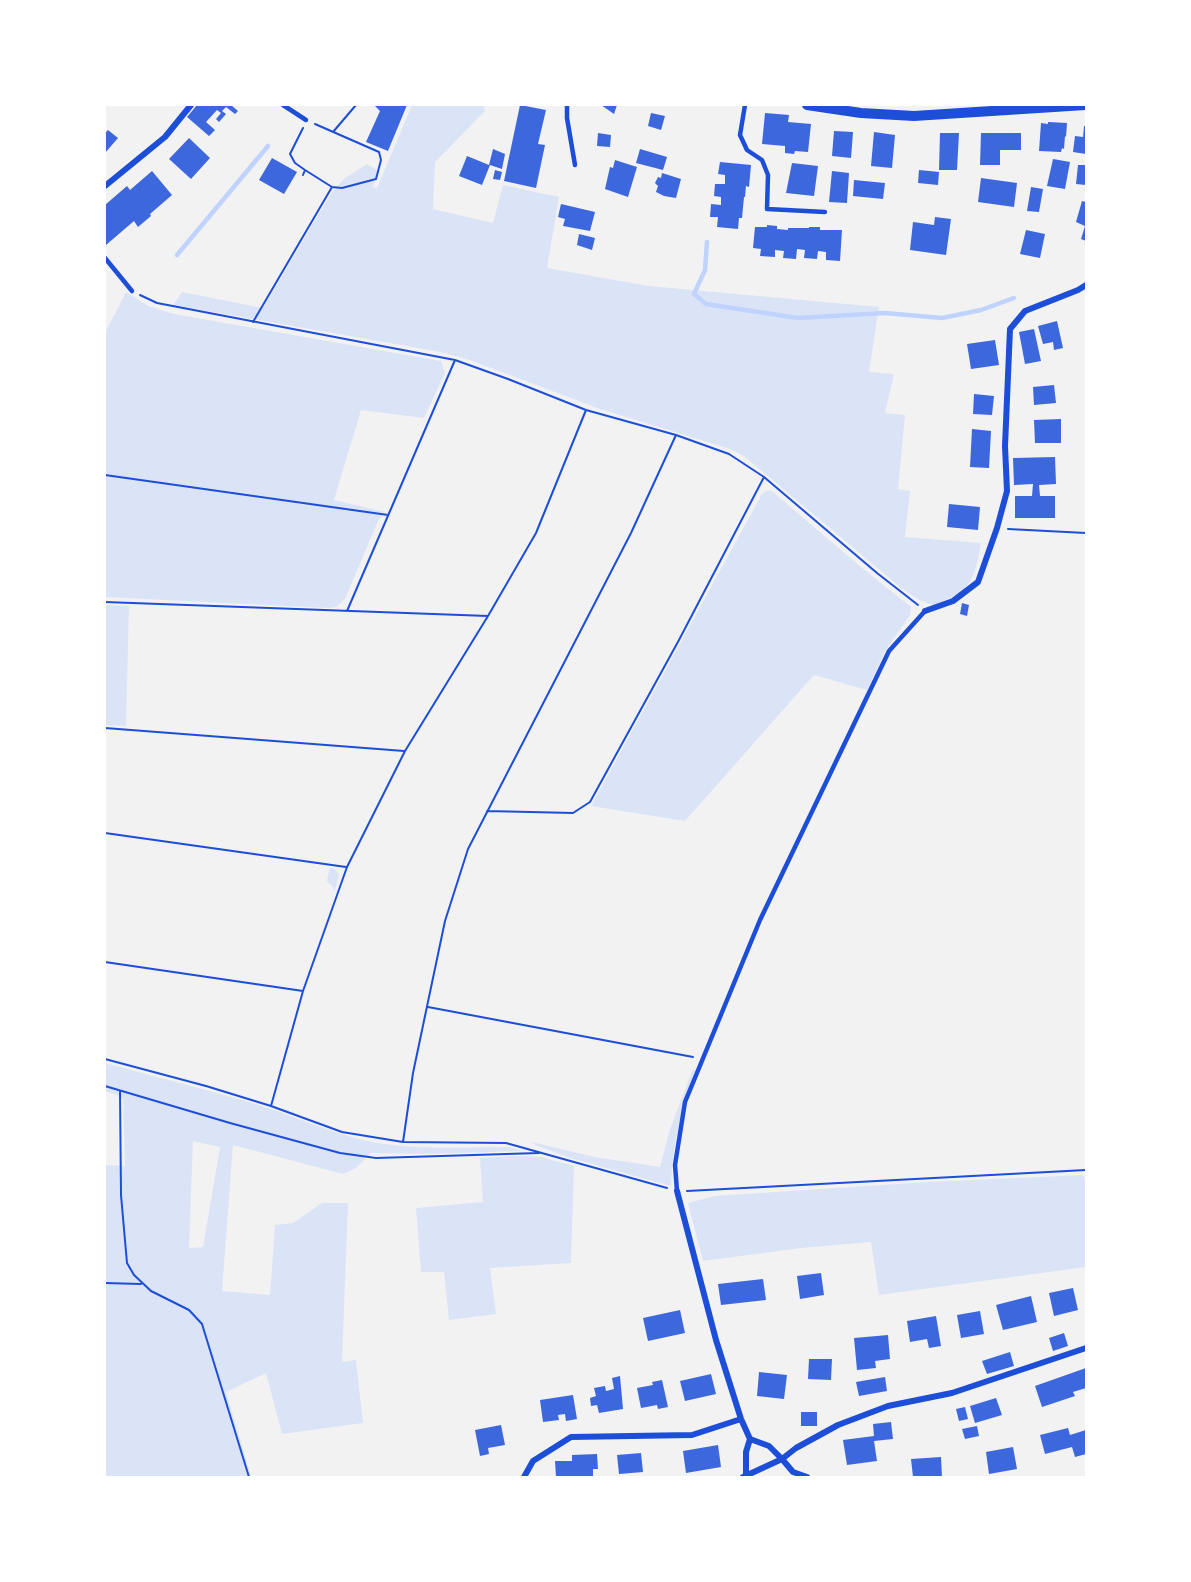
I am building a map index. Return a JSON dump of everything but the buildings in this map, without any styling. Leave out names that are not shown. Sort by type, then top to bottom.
[{"type":"street","points":[[105,186],[165,137],[191,105]]},
{"type":"street","points":[[807,105],[861,113],[914,116],[1085,105]]},
{"type":"street","points":[[925,610],[953,601],[978,582],[997,528],[1007,491],[1005,446],[1010,329],[1025,311],[1086,285]]},
{"type":"street","points":[[677,1191],[716,1340],[741,1419],[750,1439],[746,1452],[745,1476],[782,1459],[796,1448],[837,1425],[888,1406],[952,1393],[1086,1348]]},
{"type":"street","points":[[525,1477],[533,1461],[571,1437],[692,1435],[741,1419]]},
{"type":"street","points":[[750,1439],[769,1446],[793,1472],[807,1477]]},
{"type":"lane","points":[[283,105],[306,120]]},
{"type":"lane","points":[[567,105],[575,165]]},
{"type":"lane","points":[[745,105],[740,135],[747,150],[762,160],[768,175],[767,209],[825,213]]},
{"type":"lane","points":[[105,258],[132,291]]},
{"type":"lane","points":[[677,1191],[675,1165],[685,1102],[760,920],[889,651],[925,610]]},
{"type":"path","points":[[333,132],[356,105]]},
{"type":"path","points":[[306,120],[379,152],[381,160],[376,179],[354,186],[332,187],[296,163],[290,154],[306,120]]},
{"type":"path","points":[[303,176],[305,170]]},
{"type":"path","points":[[253,322],[332,187]]},
{"type":"path","points":[[132,291],[157,303],[455,360],[586,410],[676,435],[729,454],[764,477],[877,573],[925,610]]},
{"type":"path","points":[[347,611],[455,360]]},
{"type":"path","points":[[271,1106],[303,992],[347,867],[405,751],[536,533],[586,410]]},
{"type":"path","points":[[403,1142],[413,1073],[445,921],[468,849],[630,533],[676,435]]},
{"type":"path","points":[[105,475],[388,515]]},
{"type":"path","points":[[488,811],[573,813],[590,802],[679,640],[764,477]]},
{"type":"path","points":[[997,528],[1086,533]]},
{"type":"path","points":[[105,602],[488,616]]},
{"type":"path","points":[[105,728],[405,751]]},
{"type":"path","points":[[105,833],[347,867]]},
{"type":"path","points":[[105,962],[303,992]]},
{"type":"path","points":[[427,1007],[702,1058]]},
{"type":"path","points":[[105,1059],[271,1106],[342,1132],[403,1142],[506,1143],[677,1191],[1086,1170]]},
{"type":"path","points":[[105,1086],[340,1153],[376,1158],[542,1153]]},
{"type":"path","points":[[120,1091],[121,1195],[127,1263],[142,1284],[189,1310],[202,1324],[249,1477]]},
{"type":"path","points":[[105,1282],[142,1284]]},
{"type":"shaded area","points":[[412,105],[483,105],[485,111],[435,162],[433,209],[493,223],[503,185],[559,197],[547,268],[649,286],[879,307],[869,372],[894,374],[885,413],[905,415],[898,489],[910,491],[905,537],[981,543],[973,576],[963,590],[933,605],[919,600],[900,587],[744,456],[730,449],[600,409],[467,359],[435,351],[173,305],[182,292],[263,308],[332,192],[345,178],[367,164],[378,171],[373,187],[377,188]]},
{"type":"shaded area","points":[[126,292],[148,306],[174,314],[441,361],[445,373],[424,418],[361,410],[334,500],[385,512],[378,521],[345,599],[336,607],[105,597],[105,333]]},
{"type":"shaded area","points":[[768,490],[911,607],[910,615],[885,651],[867,690],[814,675],[685,821],[591,806],[762,494]]},
{"type":"shaded area","points":[[105,605],[129,606],[126,726],[105,725]]},
{"type":"shaded area","points":[[330,867],[339,875],[334,893],[333,887],[327,881]]},
{"type":"shaded area","points":[[105,1063],[248,1102],[332,1131],[372,1142],[423,1147],[508,1147],[522,1151],[371,1153],[356,1168],[343,1174],[233,1145],[222,1291],[270,1295],[275,1225],[293,1223],[322,1203],[348,1203],[342,1362],[356,1360],[363,1423],[282,1434],[266,1373],[226,1392],[251,1477],[105,1477],[105,1165],[125,1166],[123,1099],[105,1091]],"holes":[[[193,1141],[220,1147],[203,1247],[189,1248]]]},
{"type":"shaded area","points":[[693,1069],[695,1070],[685,1098],[675,1141],[671,1186],[570,1158],[532,1142],[595,1157],[660,1167],[670,1129]]},
{"type":"shaded area","points":[[541,1157],[574,1166],[571,1263],[490,1268],[496,1314],[449,1320],[444,1272],[421,1272],[416,1208],[483,1202],[480,1158]]},
{"type":"shaded area","points":[[1084,1175],[1086,1267],[879,1295],[871,1242],[801,1248],[703,1261],[688,1203],[714,1196],[927,1182]]},
{"type":"waterway","points":[[177,255],[268,146]]},
{"type":"waterway","points":[[707,242],[705,270],[694,294],[706,304],[798,318],[885,313],[942,318],[981,310],[1014,298]]}]
